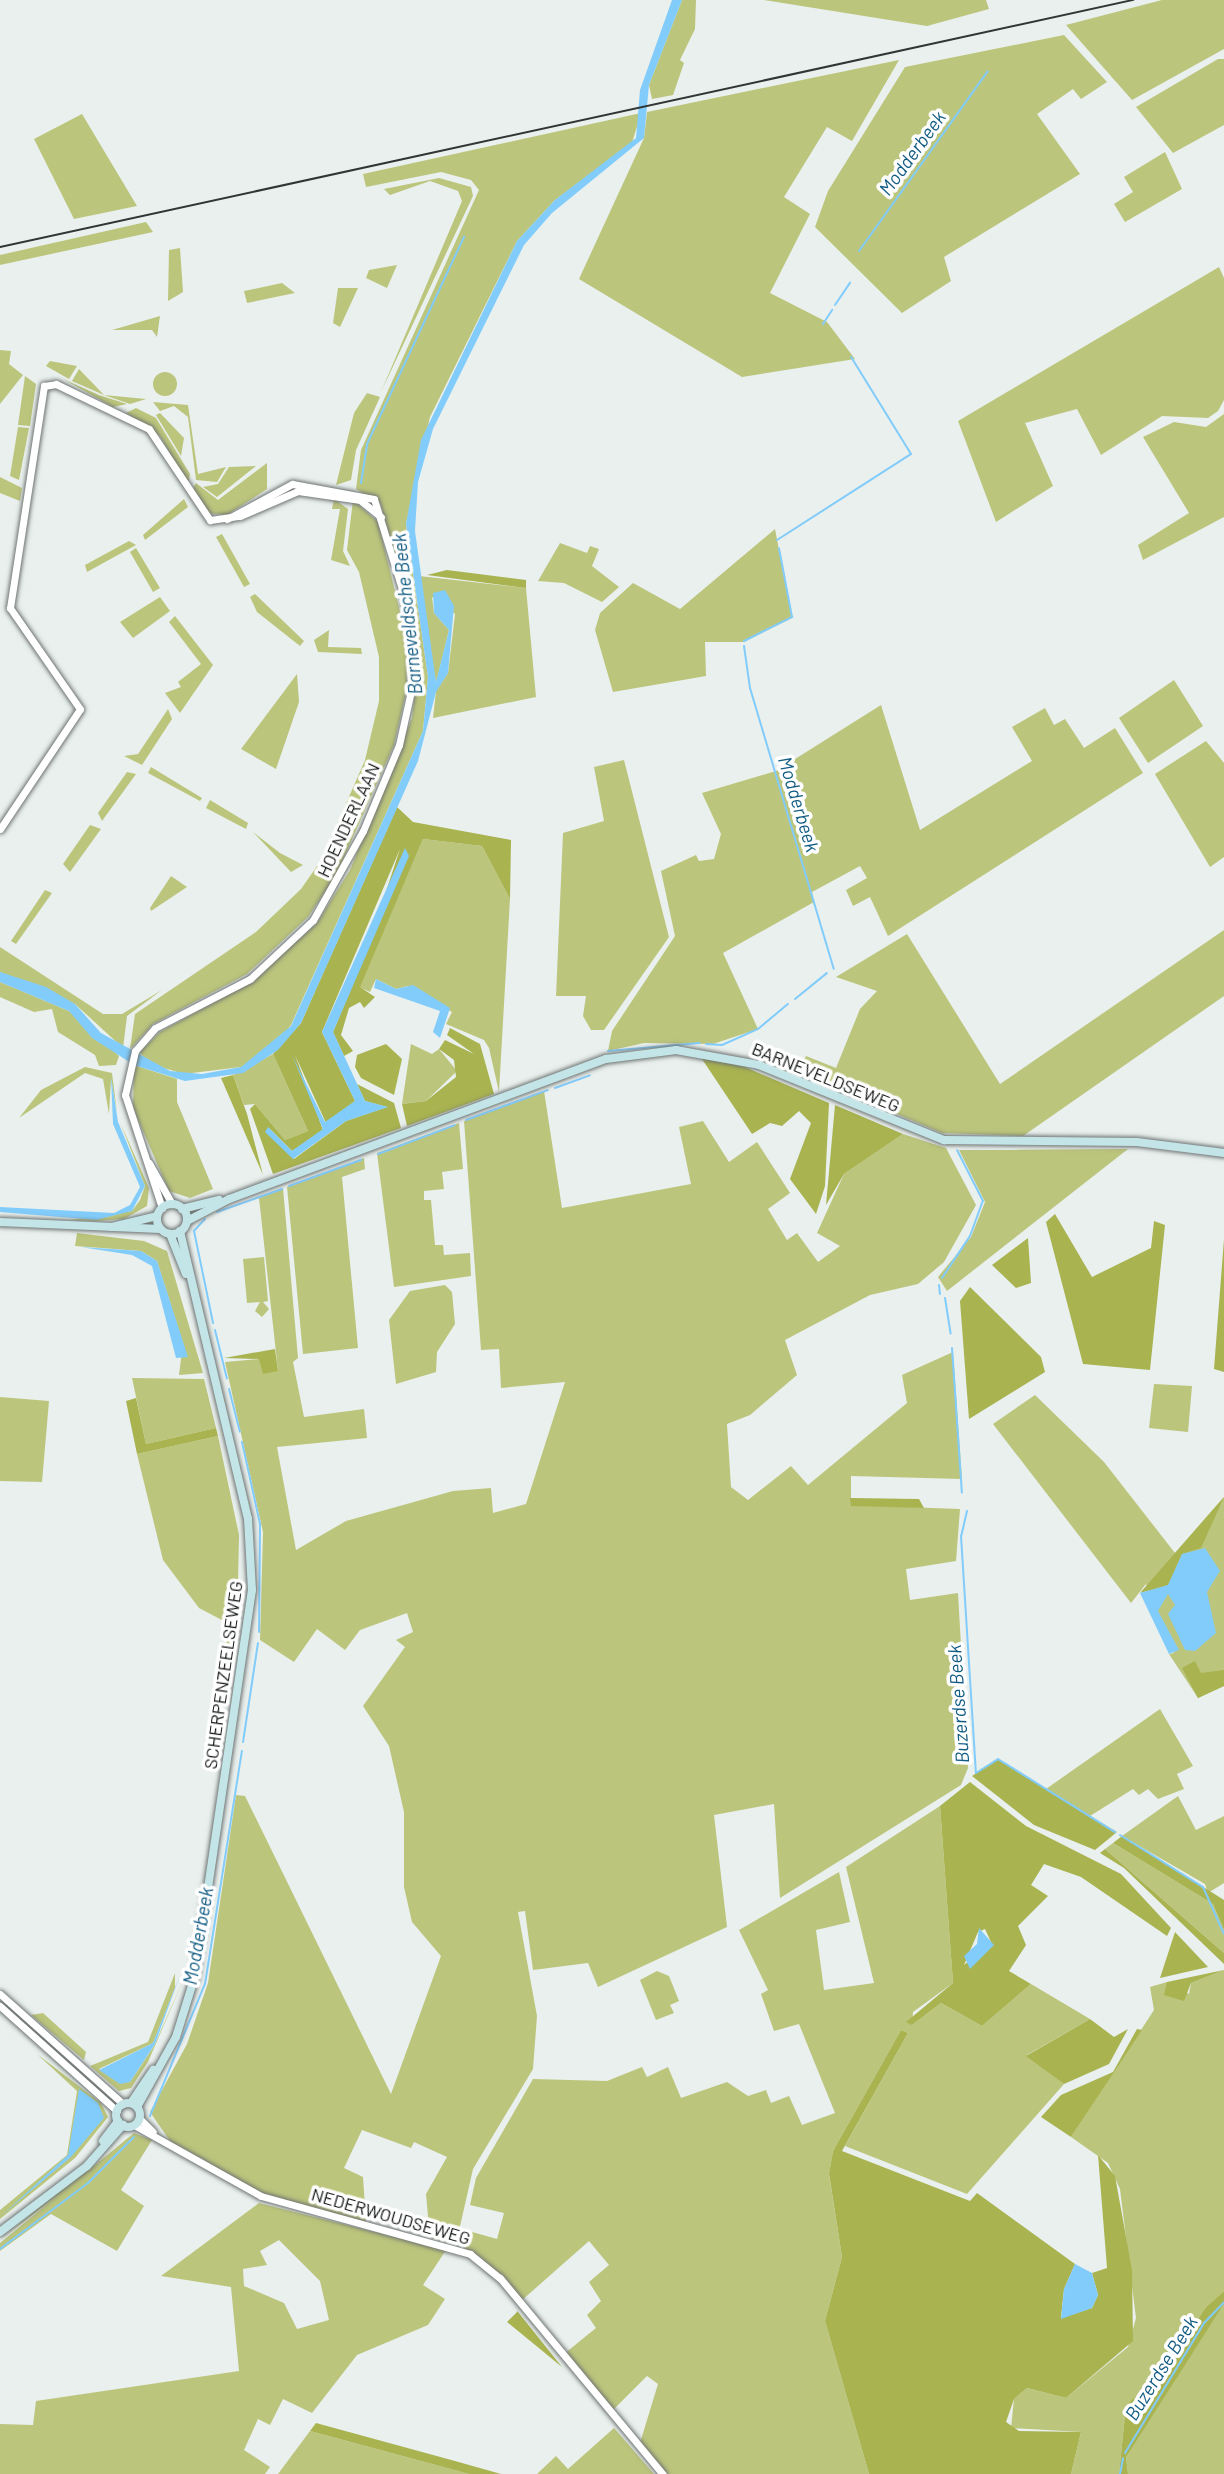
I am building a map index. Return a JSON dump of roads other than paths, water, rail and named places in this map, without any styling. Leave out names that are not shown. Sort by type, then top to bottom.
[{"type":"main road","name":"BARNEVELDSEWEG","points":[[187,1221],[229,1199],[606,1059],[676,1050],[760,1065],[944,1140],[1137,1142],[1224,1153]]},
{"type":"main road","name":"BARNEVELDSEWEG","points":[[183,1209],[229,1199]]},
{"type":"main road","points":[[0,1222],[105,1228],[160,1229],[176,1234],[187,1221],[183,1209],[172,1204],[159,1212],[105,1228]]},
{"type":"main road","points":[[159,1212],[160,1229]]},
{"type":"main road","name":"SCHERPENZEELSEWEG","points":[[127,2106],[179,2025],[201,1941],[253,1568],[248,1519],[193,1290],[176,1234]]},
{"type":"main road","points":[[121,2123],[137,2122],[127,2106]]},
{"type":"main road","points":[[0,2232],[74,2175],[121,2123],[127,2106]]},
{"type":"street","name":"HOENDERLAAN","points":[[1,825],[80,709],[10,608],[47,384],[149,429],[198,510],[215,520],[228,519],[285,489],[362,492],[379,505],[412,646],[411,691],[399,746],[341,877],[313,920],[272,961],[155,1028],[135,1051],[128,1066],[125,1095],[149,1163],[159,1212]]},
{"type":"street","name":"HOENDERLAAN","points":[[149,1163],[172,1204]]},
{"type":"street","points":[[0,1994],[127,2106]]},
{"type":"street","points":[[0,2006],[127,2106]]},
{"type":"street","name":"NEDERWOUDSEWEG","points":[[137,2122],[261,2196],[470,2254],[500,2278],[663,2474]]},
{"type":"water","points":[[672,0],[682,0],[649,85],[644,138],[552,213],[524,245],[433,429],[418,482],[415,531],[436,682],[449,630],[434,613],[433,593],[445,590],[454,606],[448,673],[436,692],[418,761],[301,1023],[278,1050],[243,1073],[185,1081],[134,1065],[92,1038],[69,1011],[0,982],[0,972],[46,987],[75,1004],[101,1033],[170,1071],[202,1074],[241,1067],[291,1026],[423,731],[428,677],[406,524],[421,440],[517,241],[555,200],[636,138],[640,90]]},
{"type":"water","points":[[405,848],[409,856],[333,1032],[365,1101],[388,1107],[346,1121],[293,1159],[265,1132],[268,1127],[292,1151],[323,1129],[292,1055],[325,1122],[355,1101],[322,1032]]},
{"type":"water","points":[[376,979],[396,989],[413,985],[450,1008],[440,1038],[433,1032],[440,1011],[374,988]]},
{"type":"water","points":[[111,1077],[118,1122],[145,1186],[132,1211],[96,1220],[0,1212],[0,1207],[114,1213],[130,1205],[140,1187],[113,1124]]},
{"type":"water","points":[[81,1247],[141,1251],[157,1261],[188,1357],[176,1358],[152,1266],[132,1255]]},
{"type":"water","points":[[1205,1548],[1220,1571],[1207,1592],[1216,1633],[1195,1651],[1185,1650],[1168,1614],[1175,1605],[1168,1594],[1158,1611],[1179,1650],[1169,1654],[1140,1593],[1168,1585],[1182,1554]]},
{"type":"water","points":[[979,1928],[994,1945],[970,1969],[964,1956],[977,1944]]},
{"type":"water","points":[[180,1975],[155,2044],[130,2082],[120,2084],[99,2070],[153,2043]]},
{"type":"water","points":[[79,2089],[98,2103],[104,2118],[71,2157],[0,2217],[68,2155]]},
{"type":"water","points":[[1075,2264],[1092,2273],[1098,2295],[1092,2308],[1061,2319],[1064,2289]]},
{"type":"waterway","name":"Modderbeek","points":[[859,251],[988,71]]},
{"type":"waterway","points":[[361,483],[367,444],[464,237]]},
{"type":"waterway","name":"Modderbeek","points":[[835,305],[850,283]]},
{"type":"waterway","name":"Modderbeek","points":[[823,324],[832,310]]},
{"type":"waterway","name":"Modderbeek","points":[[777,540],[911,454],[851,357]]},
{"type":"waterway","name":"Modderbeek","points":[[744,641],[792,617],[779,548]]},
{"type":"waterway","name":"Modderbeek","points":[[744,646],[750,688],[834,969]]},
{"type":"waterway","name":"Modderbeek","points":[[795,999],[827,973]]},
{"type":"waterway","name":"Modderbeek","points":[[706,1044],[722,1045],[758,1029],[788,1004]]},
{"type":"waterway","name":"Modderbeek","points":[[608,1051],[700,1043]]},
{"type":"waterway","name":"Modderbeek","points":[[555,1088],[590,1075]]},
{"type":"waterway","name":"Modderbeek","points":[[466,1120],[548,1090]]},
{"type":"waterway","name":"Modderbeek","points":[[378,1154],[455,1125]]},
{"type":"waterway","name":"Buzerdse Beek","points":[[942,1278],[970,1236],[983,1201],[957,1150]]},
{"type":"waterway","name":"Modderbeek","points":[[289,1186],[361,1160]]},
{"type":"waterway","name":"Modderbeek","points":[[217,1212],[282,1189]]},
{"type":"waterway","name":"Modderbeek","points":[[205,1219],[194,1231],[213,1323]]},
{"type":"waterway","name":"Buzerdse Beek","points":[[939,1285],[940,1294]]},
{"type":"waterway","name":"Buzerdse Beek","points":[[945,1298],[951,1334]]},
{"type":"waterway","name":"Modderbeek","points":[[215,1330],[227,1379]]},
{"type":"waterway","name":"Buzerdse Beek","points":[[952,1348],[962,1493]]},
{"type":"waterway","name":"Modderbeek","points":[[229,1389],[240,1432]]},
{"type":"waterway","name":"Modderbeek","points":[[242,1442],[260,1524],[259,1632]]},
{"type":"waterway","name":"Buzerdse Beek","points":[[967,1511],[961,1536],[976,1773],[998,1759],[1115,1832]]},
{"type":"waterway","name":"Modderbeek","points":[[243,1742],[258,1643]]},
{"type":"waterway","name":"Modderbeek","points":[[150,2116],[205,1984],[242,1751]]},
{"type":"waterway","name":"Buzerdse Beek","points":[[1120,1835],[1203,1887],[1224,1934]]},
{"type":"waterway","name":"Modderbeek","points":[[0,2249],[88,2183],[134,2137]]},
{"type":"waterway","name":"Buzerdse Beek","points":[[1125,2453],[1204,2323],[1224,2302]]},
{"type":"waterway","name":"Buzerdse Beek","points":[[1120,2474],[1123,2458]]},
{"type":"railway","points":[[0,247],[1133,0]]},
{"type":"water label","name":"Barneveldsche Beek","points":[[407,614]]}]
